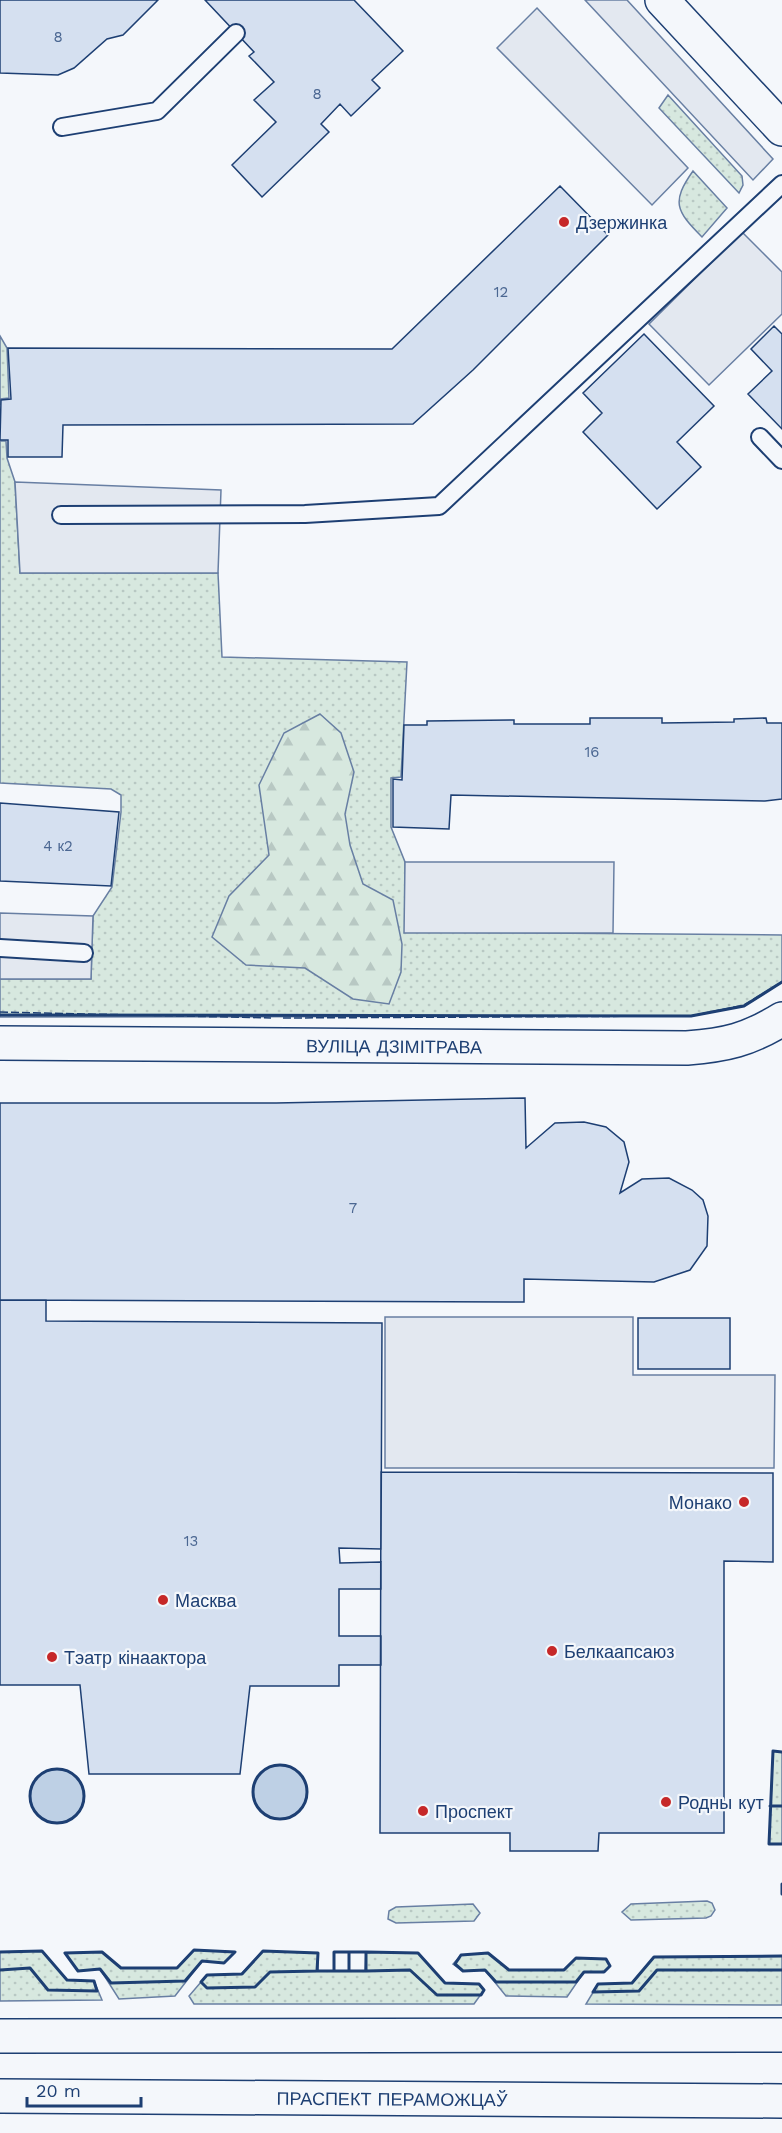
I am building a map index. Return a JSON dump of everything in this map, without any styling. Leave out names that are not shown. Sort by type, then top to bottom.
[{"type":"main road","points":[[662,0],[782,129]]},
{"type":"main road","name":"ВУЛІЦА ДЗІМІТРАВА","points":[[0,1043],[687,1048],[726,1045],[749,1038],[782,1019]]},
{"type":"main road","points":[[0,2036],[782,2035]]},
{"type":"main road","name":"ПРАСПЕКТ ПЕРАМОЖЦАЎ","points":[[0,2096],[782,2101]]},
{"type":"lane","points":[[62,127],[157,111],[236,33]]},
{"type":"lane","points":[[61,514],[305,514],[439,506],[782,184]]},
{"type":"lane","points":[[760,437],[782,460]]},
{"type":"lane","points":[[0,948],[84,953]]},
{"type":"green space","points":[[668,95],[742,176],[743,185],[739,193],[659,108]]},
{"type":"green space","points":[[693,171],[727,208],[702,237],[682,213],[679,199]]},
{"type":"green space","points":[[0,336],[7,348],[9,398],[0,399]]},
{"type":"green space","points":[[0,441],[6,441],[7,458],[15,482],[20,573],[218,573],[222,657],[407,662],[401,777],[391,778],[391,827],[405,862],[405,932],[782,935],[782,982],[744,1006],[691,1016],[0,1017],[0,979],[91,979],[93,916],[112,887],[121,795],[111,789],[0,783]]},
{"type":"green space","points":[[320,714],[341,733],[354,772],[345,814],[350,845],[363,884],[393,900],[402,944],[401,972],[389,1004],[353,999],[305,968],[246,965],[212,937],[229,896],[269,855],[259,785],[284,733]]},
{"type":"green space","points":[[773,1751],[782,1752],[782,1844],[769,1844]]},
{"type":"green space","points":[[707,1901],[712,1903],[715,1910],[711,1916],[706,1918],[631,1920],[622,1912],[631,1904]]},
{"type":"green space","points":[[473,1904],[480,1913],[474,1921],[396,1923],[388,1919],[389,1911],[396,1907]]},
{"type":"green space","points":[[194,1950],[235,1952],[224,1963],[202,1961],[175,1996],[119,1999],[100,1969],[78,1971],[65,1953],[102,1952],[121,1968],[177,1968]]},
{"type":"green space","points":[[42,1951],[67,1980],[94,1981],[102,2000],[0,2001],[0,1952]]},
{"type":"green space","points":[[263,1951],[318,1953],[318,1971],[365,1971],[366,1952],[418,1953],[445,1983],[479,1984],[484,1990],[474,2004],[194,2004],[189,1996],[207,1975],[241,1974]]},
{"type":"green space","points":[[488,1953],[509,1970],[563,1970],[576,1958],[606,1959],[610,1966],[604,1972],[584,1972],[567,1997],[506,1996],[485,1970],[463,1971],[453,1964],[461,1955]]},
{"type":"green space","points":[[782,1956],[782,2005],[586,2004],[598,1984],[632,1983],[654,1957]]},
{"type":"shaded area","points":[[585,0],[627,0],[773,159],[753,180]]},
{"type":"shaded area","points":[[537,8],[688,168],[652,205],[497,48]]},
{"type":"shaded area","points":[[742,232],[782,272],[782,314],[709,385],[649,324]]},
{"type":"shaded area","points":[[15,482],[221,490],[218,573],[20,573]]},
{"type":"shaded area","points":[[405,862],[614,862],[613,933],[404,933]]},
{"type":"shaded area","points":[[0,913],[93,916],[91,979],[0,979]]},
{"type":"shaded area","points":[[385,1317],[633,1317],[633,1375],[775,1375],[774,1468],[385,1468]]},
{"type":"water","points":[[280,1765],[290,1767],[299,1773],[305,1782],[307,1792],[305,1802],[299,1811],[290,1817],[280,1819],[270,1817],[261,1811],[255,1802],[253,1792],[255,1782],[261,1773],[270,1767]]},
{"type":"water","points":[[57,1769],[67,1771],[76,1777],[82,1786],[84,1796],[82,1806],[76,1815],[67,1821],[57,1823],[47,1821],[38,1815],[32,1806],[30,1796],[32,1786],[38,1777],[47,1771]]},
{"type":"building","points":[[0,0],[158,0],[123,35],[107,39],[74,68],[58,75],[0,73]]},
{"type":"building","points":[[205,0],[354,0],[403,51],[372,80],[380,88],[351,116],[340,104],[321,124],[329,132],[262,197],[232,165],[276,122],[254,100],[274,82],[249,56],[254,52]]},
{"type":"building","points":[[560,186],[608,235],[473,370],[413,424],[63,425],[62,457],[8,457],[8,440],[0,440],[1,400],[11,399],[8,348],[392,349]]},
{"type":"building","points":[[774,326],[782,334],[782,429],[748,394],[772,371],[751,349]]},
{"type":"building","points":[[644,334],[714,406],[677,442],[701,467],[657,509],[583,432],[602,413],[583,393]]},
{"type":"building","points":[[590,718],[662,718],[662,723],[734,722],[734,719],[766,718],[767,723],[782,723],[782,799],[765,801],[451,795],[449,829],[393,827],[393,779],[402,780],[404,725],[427,725],[427,721],[514,720],[514,724],[590,724]]},
{"type":"building","points":[[0,803],[119,812],[111,886],[0,881]]},
{"type":"building","points":[[525,1098],[526,1148],[555,1123],[584,1122],[606,1127],[624,1142],[629,1162],[620,1193],[642,1179],[669,1178],[692,1190],[703,1200],[708,1216],[707,1246],[690,1270],[654,1282],[524,1279],[524,1302],[0,1300],[0,1103],[276,1103]]},
{"type":"building","points":[[0,1300],[46,1300],[46,1321],[382,1323],[381,1549],[339,1548],[340,1563],[381,1562],[381,1589],[339,1589],[339,1636],[381,1636],[381,1665],[339,1665],[339,1686],[250,1686],[240,1774],[89,1774],[80,1685],[0,1685]]},
{"type":"building","points":[[638,1318],[730,1318],[730,1369],[638,1369]]},
{"type":"building","name":"Белкаапсаюз","points":[[381,1472],[773,1473],[773,1562],[724,1561],[724,1833],[599,1833],[598,1851],[510,1851],[510,1833],[380,1833]]},
{"type":"fence","points":[[283,1018],[691,1016],[744,1005],[782,982]]},
{"type":"fence","points":[[0,1012],[271,1018]]},
{"type":"wall","points":[[0,1015],[691,1016],[744,1006],[782,982]]},
{"type":"wall","points":[[782,1752],[773,1751],[769,1844],[782,1844]]},
{"type":"wall","points":[[280,1765],[290,1767],[299,1773],[305,1782],[307,1792],[305,1802],[299,1811],[290,1817],[280,1819],[270,1817],[261,1811],[255,1802],[253,1792],[255,1782],[261,1773],[270,1767],[280,1765]]},
{"type":"wall","points":[[57,1769],[67,1771],[76,1777],[82,1786],[84,1796],[82,1806],[76,1815],[67,1821],[57,1823],[47,1821],[38,1815],[32,1806],[30,1796],[32,1786],[38,1777],[47,1771],[57,1769]]},
{"type":"wall","points":[[770,1806],[782,1806]]},
{"type":"wall","points":[[782,1884],[782,1894]]},
{"type":"wall","points":[[194,1950],[235,1952],[224,1963],[202,1961],[185,1981],[111,1983],[100,1969],[78,1971],[65,1953],[102,1952],[121,1968],[177,1968],[194,1950]]},
{"type":"wall","points":[[0,1952],[42,1951],[67,1980],[94,1981],[97,1991],[48,1990],[30,1968],[0,1970]]},
{"type":"wall","points":[[317,1971],[270,1972],[255,1987],[207,1988],[201,1982],[207,1975],[242,1974],[263,1951],[318,1953],[317,1971],[323,1971],[330,1971],[336,1971],[366,1971],[366,1952],[334,1952],[334,1971]]},
{"type":"wall","points":[[349,1952],[349,1971]]},
{"type":"wall","points":[[366,1952],[418,1953],[445,1983],[479,1984],[484,1990],[481,1995],[437,1995],[410,1970],[366,1971]]},
{"type":"wall","points":[[488,1953],[509,1970],[564,1970],[576,1958],[606,1959],[610,1966],[604,1972],[584,1972],[576,1982],[496,1982],[485,1970],[463,1971],[455,1964],[461,1955],[488,1953]]},
{"type":"wall","points":[[782,1956],[654,1957],[632,1983],[598,1984],[593,1992],[639,1991],[657,1970],[782,1970]]},
{"type":"place","name":"Дзержинка","points":[[564,222]]},
{"type":"place","name":"Монако","points":[[744,1502]]},
{"type":"place","name":"Масква","points":[[163,1600]]},
{"type":"place","name":"Белкаапсаюз","points":[[552,1651]]},
{"type":"place","name":"Тэатр кінаактора","points":[[52,1657]]},
{"type":"place","name":"Родны кут","points":[[666,1802]]},
{"type":"place","name":"Проспект","points":[[423,1811]]}]
